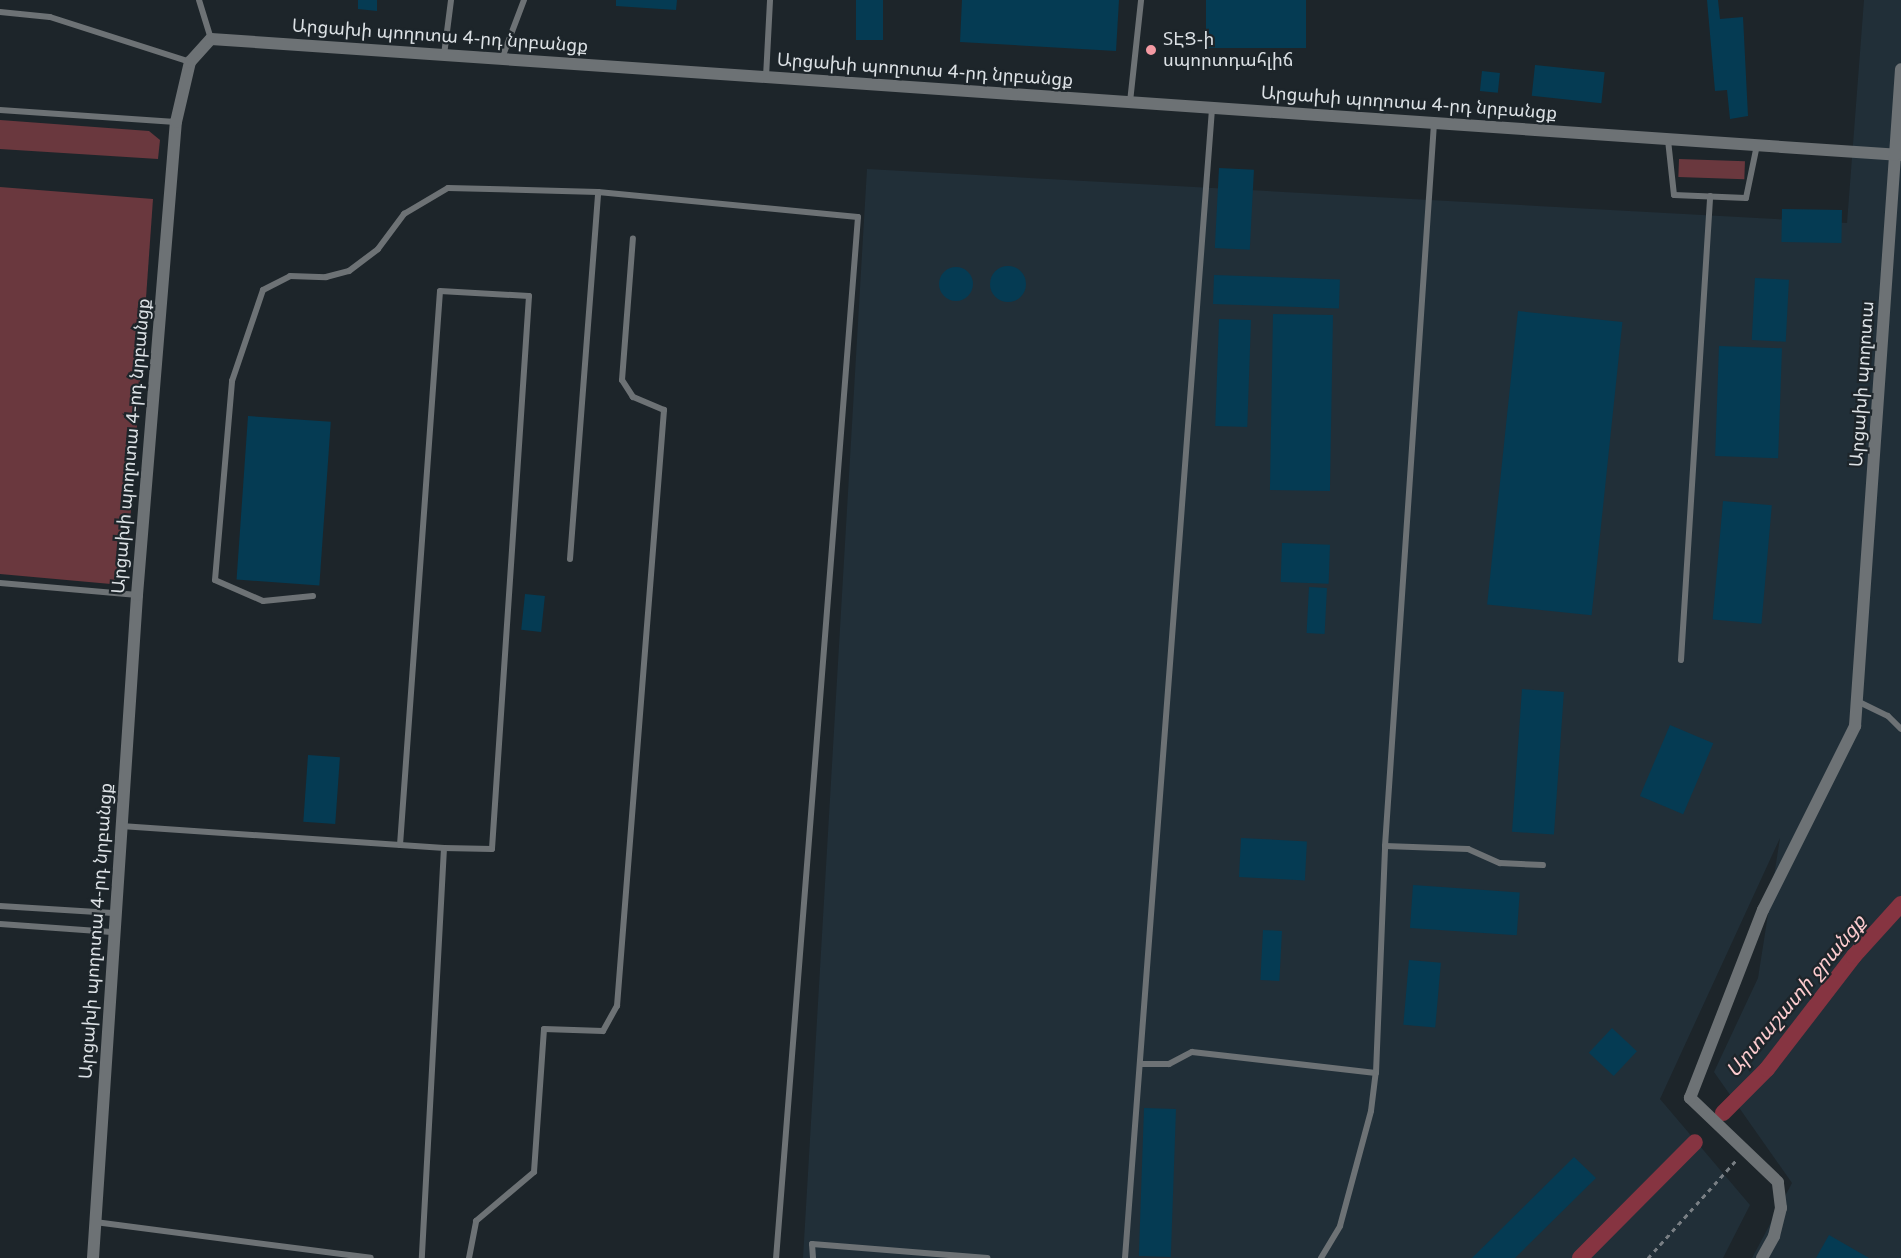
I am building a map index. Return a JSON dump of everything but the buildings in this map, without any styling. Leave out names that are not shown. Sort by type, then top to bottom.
[{"type":"street","name":"Արցախի պողոտա 4-րդ նրբանցք","points":[[93,1258],[113,913],[176,122],[190,62],[211,39],[1898,155]]},
{"type":"street","name":"Արցախի պողոտա","points":[[1743,1152],[1690,1098],[1762,910],[1855,726],[1898,155],[1901,69]]},
{"type":"street","points":[[1743,1152],[1778,1182],[1781,1208],[1774,1236],[1762,1258]]},
{"type":"lane","points":[[199,0],[211,39]]},
{"type":"lane","points":[[444,55],[451,0]]},
{"type":"lane","points":[[501,59],[524,0]]},
{"type":"lane","points":[[766,77],[770,0]]},
{"type":"lane","points":[[1130,102],[1141,0]]},
{"type":"lane","points":[[0,12],[50,17],[190,62]]},
{"type":"lane","points":[[1125,1258],[1212,108]]},
{"type":"lane","points":[[0,110],[176,122]]},
{"type":"lane","points":[[1321,1258],[1340,1226],[1371,1111],[1376,1073],[1385,846],[1434,123]]},
{"type":"lane","points":[[1668,139],[1674,195],[1746,198],[1757,145]]},
{"type":"lane","points":[[313,596],[263,601],[215,580],[232,381],[263,290],[290,276],[326,277],[349,271],[378,249],[404,214],[448,188],[598,192],[858,218],[776,1258]]},
{"type":"lane","points":[[570,559],[598,192]]},
{"type":"lane","points":[[1681,660],[1710,196]]},
{"type":"lane","points":[[469,1258],[476,1221],[534,1172],[544,1029],[603,1031],[617,1006],[664,410],[633,397],[622,380],[633,238]]},
{"type":"lane","points":[[120,826],[444,848],[492,849],[529,296],[440,291],[400,845]]},
{"type":"lane","points":[[0,583],[137,594]]},
{"type":"lane","points":[[1857,700],[1888,716],[1901,729]]},
{"type":"lane","points":[[1385,846],[1468,849],[1500,863],[1543,866]]},
{"type":"lane","points":[[422,1258],[444,848]]},
{"type":"lane","points":[[0,906],[113,913]]},
{"type":"lane","points":[[0,924],[112,932]]},
{"type":"lane","points":[[1140,1064],[1169,1064],[1192,1052],[1376,1073]]},
{"type":"lane","points":[[95,1222],[371,1258]]},
{"type":"lane","points":[[813,1258],[812,1244],[987,1258]]},
{"type":"path","points":[[1648,1258],[1743,1152]]},
{"type":"shaded area","points":[[1864,0],[1901,0],[1901,1258],[1752,1258],[1792,1183],[1714,1072],[1758,978],[1780,838],[1660,1099],[1750,1205],[1723,1258],[803,1258],[867,169],[1847,223]]},
{"type":"shaded area","points":[[0,120],[149,131],[160,140],[158,159],[0,149]]},
{"type":"shaded area","points":[[1679,159],[1745,161],[1744,179],[1678,177]]},
{"type":"shaded area","points":[[0,187],[153,199],[127,567],[111,584],[0,574]]},
{"type":"waterway","name":"Արտաշատի ջրանցք","points":[[1723,1113],[1767,1069],[1854,956],[1901,904]]},
{"type":"waterway","name":"Արտաշատի ջրանցք","points":[[1580,1258],[1695,1142]]},
{"type":"place","name":"ՏԷՑ-ի սպորտդահլիճ","points":[[1151,50]]}]
